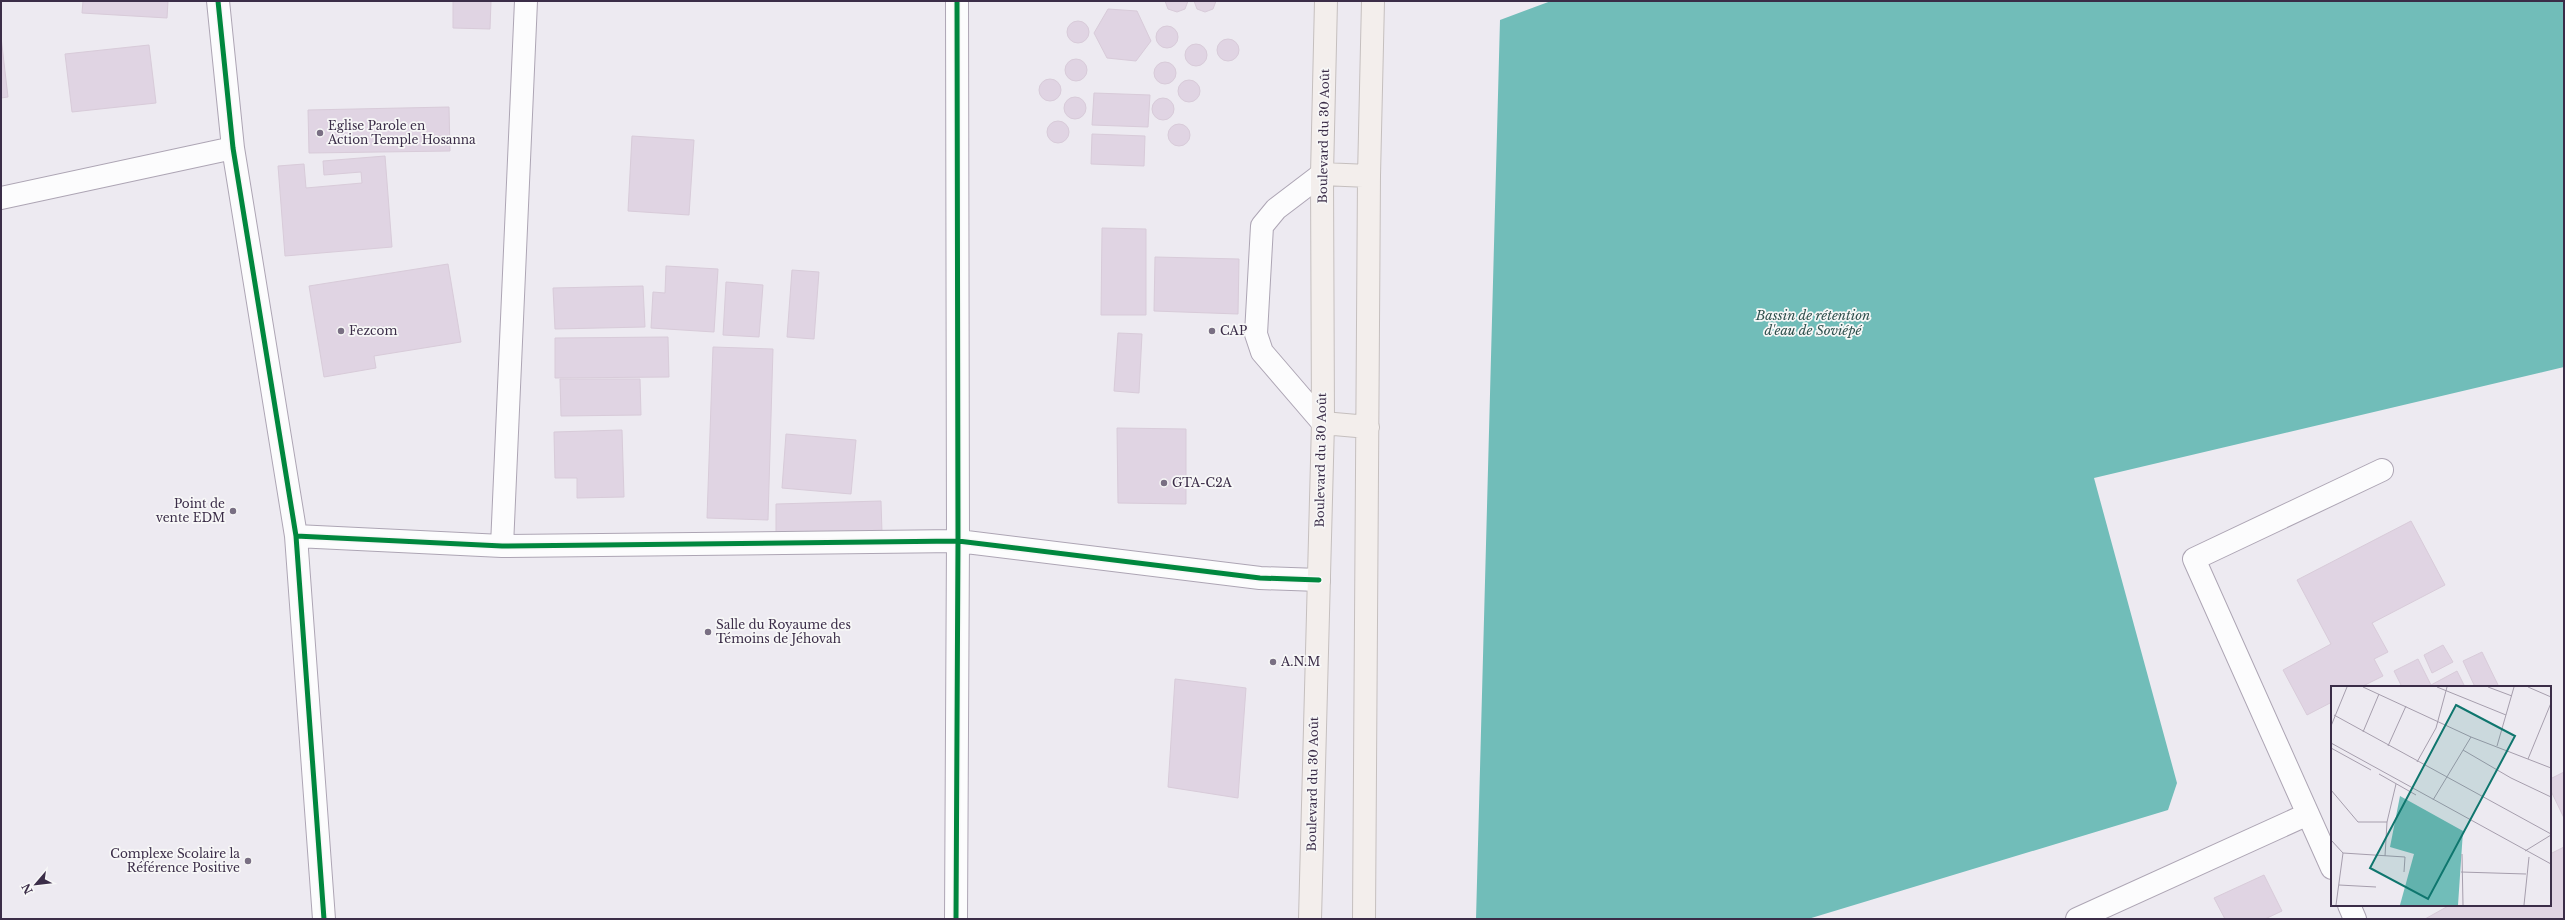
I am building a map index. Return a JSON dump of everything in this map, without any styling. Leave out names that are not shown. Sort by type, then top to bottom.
[{"type":"highway","name":"Boulevard du 30 Août","points":[[1310,919],[1323,423],[1322,174],[1326,1]]},
{"type":"highway","points":[[1364,919],[1369,176],[1373,1]]},
{"type":"highway","points":[[1322,174],[1369,176]]},
{"type":"highway","points":[[1323,423],[1368,427]]},
{"type":"street","points":[[218,1],[233,148],[296,536],[324,919]]},
{"type":"street","points":[[502,546],[526,1]]},
{"type":"street","points":[[956,919],[958,541],[957,1]]},
{"type":"street","points":[[1,198],[233,148]]},
{"type":"street","points":[[1322,174],[1276,209],[1262,226],[1256,334],[1262,352],[1323,423]]},
{"type":"street","points":[[2331,866],[2194,559],[2382,470]]},
{"type":"street","points":[[296,536],[502,546],[958,541],[1260,578],[1318,580]]},
{"type":"street","points":[[2077,919],[2308,814]]},
{"type":"street","points":[[2349,906],[2355,919]]},
{"type":"water","name":"Bassin de rétention d'eau de Soviépé","points":[[1551,1],[2564,1],[2564,367],[2094,478],[2177,783],[2168,810],[1808,919],[1476,919],[1500,20]]},
{"type":"building","points":[[83,1],[168,1],[167,18],[82,13]]},
{"type":"building","points":[[453,1],[491,1],[490,29],[453,28]]},
{"type":"building","points":[[1165,1],[1188,1],[1185,9],[1177,12],[1168,9]]},
{"type":"building","points":[[1194,1],[1216,1],[1213,9],[1205,12],[1197,9]]},
{"type":"building","points":[[1108,9],[1137,11],[1151,41],[1136,61],[1107,58],[1094,33]]},
{"type":"building","points":[[1078,21],[1086,24],[1089,32],[1086,40],[1078,43],[1070,40],[1067,32],[1070,24]]},
{"type":"building","points":[[1167,26],[1175,29],[1178,37],[1175,45],[1167,48],[1159,45],[1156,37],[1159,29]]},
{"type":"building","points":[[1,37],[8,97],[1,98]]},
{"type":"building","points":[[1228,39],[1236,42],[1239,50],[1236,58],[1228,61],[1220,58],[1217,50],[1220,42]]},
{"type":"building","points":[[1196,44],[1204,47],[1207,55],[1204,63],[1196,66],[1188,63],[1185,55],[1188,47]]},
{"type":"building","points":[[149,45],[156,103],[72,112],[65,54]]},
{"type":"building","points":[[1076,59],[1084,62],[1087,70],[1084,78],[1076,81],[1068,78],[1065,70],[1068,62]]},
{"type":"building","points":[[1165,62],[1173,65],[1176,73],[1173,81],[1165,84],[1157,81],[1154,73],[1157,65]]},
{"type":"building","points":[[1050,79],[1058,82],[1061,90],[1058,98],[1050,101],[1042,98],[1039,90],[1042,82]]},
{"type":"building","points":[[1189,80],[1197,83],[1200,91],[1197,99],[1189,102],[1181,99],[1178,91],[1181,83]]},
{"type":"building","points":[[1094,93],[1150,95],[1148,127],[1092,125]]},
{"type":"building","points":[[1075,97],[1083,100],[1086,108],[1083,116],[1075,119],[1067,116],[1064,108],[1067,100]]},
{"type":"building","points":[[1163,98],[1171,101],[1174,109],[1171,117],[1163,120],[1155,117],[1152,109],[1155,101]]},
{"type":"building","points":[[449,107],[450,151],[309,153],[308,110]]},
{"type":"building","points":[[1058,121],[1066,124],[1069,132],[1066,140],[1058,143],[1050,140],[1047,132],[1050,124]]},
{"type":"building","points":[[1179,124],[1187,127],[1190,135],[1187,143],[1179,146],[1171,143],[1168,135],[1171,127]]},
{"type":"building","points":[[1092,134],[1145,136],[1144,166],[1091,164]]},
{"type":"building","points":[[632,136],[694,140],[689,215],[628,211]]},
{"type":"building","points":[[385,156],[392,247],[285,256],[278,166],[304,164],[306,188],[362,183],[361,172],[324,175],[323,161]]},
{"type":"building","points":[[1102,228],[1146,229],[1146,315],[1101,315]]},
{"type":"building","points":[[1155,257],[1239,259],[1238,314],[1154,311]]},
{"type":"building","points":[[448,264],[461,342],[374,356],[376,368],[324,377],[309,286]]},
{"type":"building","points":[[666,266],[718,269],[714,332],[651,328],[653,292],[665,293]]},
{"type":"building","points":[[792,270],[819,272],[814,339],[787,337]]},
{"type":"building","points":[[726,282],[763,285],[759,337],[723,335]]},
{"type":"building","points":[[643,286],[645,327],[555,329],[553,288]]},
{"type":"building","points":[[1118,333],[1142,334],[1139,393],[1114,391]]},
{"type":"building","points":[[668,337],[669,377],[555,378],[555,338]]},
{"type":"building","points":[[713,347],[773,349],[768,520],[707,518]]},
{"type":"building","points":[[560,379],[640,379],[641,415],[561,416]]},
{"type":"building","points":[[1117,428],[1186,429],[1186,504],[1118,503]]},
{"type":"building","points":[[622,430],[624,497],[577,498],[577,478],[555,478],[554,432]]},
{"type":"building","points":[[786,434],[856,440],[851,494],[782,488]]},
{"type":"building","points":[[881,501],[882,533],[776,536],[776,504]]},
{"type":"building","points":[[2411,521],[2445,585],[2372,623],[2388,652],[2374,659],[2383,676],[2363,686],[2331,686],[2331,703],[2307,715],[2283,670],[2331,644],[2297,580]]},
{"type":"building","points":[[2443,645],[2453,662],[2432,673],[2424,655]]},
{"type":"building","points":[[2482,652],[2499,686],[2475,686],[2463,661]]},
{"type":"building","points":[[2418,659],[2431,685],[2457,671],[2464,686],[2402,686],[2394,671]]},
{"type":"building","points":[[1175,679],[1246,688],[1238,798],[1168,787]]},
{"type":"building","points":[[2564,772],[2564,818],[2551,791],[2551,778]]},
{"type":"building","points":[[2564,847],[2564,919],[2425,919],[2448,906],[2551,906],[2551,854]]},
{"type":"building","points":[[2264,875],[2282,911],[2265,919],[2225,919],[2214,898]]},
{"type":"cycle path","points":[[218,1],[233,148],[296,536],[324,919]]},
{"type":"cycle path","points":[[956,919],[958,541],[957,1]]},
{"type":"cycle path","points":[[296,536],[502,546],[958,541],[1260,578],[1319,580]]},
{"type":"place","name":"Eglise Parole en Action Temple Hosanna","points":[[320,133]]},
{"type":"place","name":"Fezcom","points":[[341,331]]},
{"type":"place","name":"CAP","points":[[1212,331]]},
{"type":"place","name":"GTA-C2A","points":[[1164,483]]},
{"type":"place","name":"Point de vente EDM","points":[[233,511]]},
{"type":"place","name":"Salle du Royaume des Témoins de Jéhovah","points":[[708,632]]},
{"type":"place","name":"A.N.M","points":[[1273,662]]},
{"type":"place","name":"Complexe Scolaire la Référence Positive","points":[[248,861]]}]
